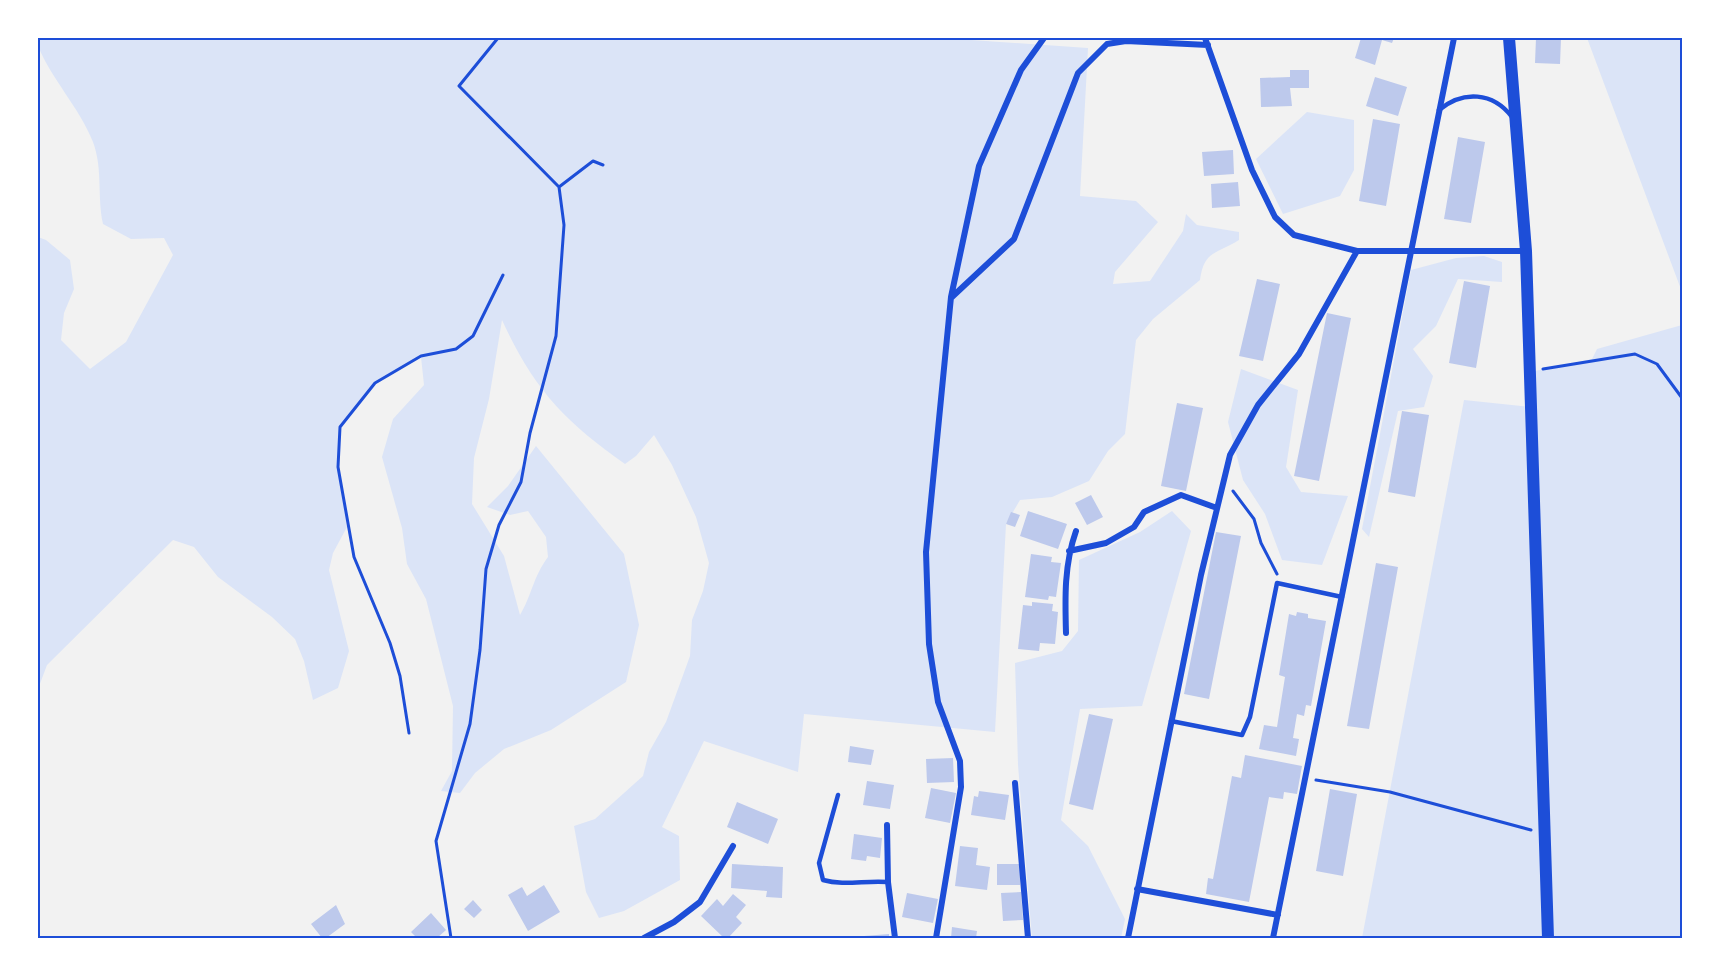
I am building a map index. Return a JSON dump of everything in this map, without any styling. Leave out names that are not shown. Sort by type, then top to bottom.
[{"type":"main road","points":[[1509,38],[1526,251],[1548,939]]},
{"type":"street","points":[[936,939],[961,787],[960,761],[936,690],[929,644],[926,552],[951,297],[979,166],[1021,70],[1044,38]]},
{"type":"street","points":[[1273,939],[1454,38]]},
{"type":"street","points":[[951,297],[1014,239],[1078,74],[1107,44],[1126,42],[1206,41],[1252,170],[1275,217],[1294,235],[1357,251],[1409,253],[1526,251]]},
{"type":"street","points":[[1128,939],[1171,722],[1230,455],[1258,405],[1299,354],[1357,251]]},
{"type":"street","points":[[1069,550],[1106,543],[1134,527],[1144,512],[1181,495],[1217,508]]},
{"type":"street","points":[[1066,633],[1065,591],[1069,550],[1076,531]]},
{"type":"street","points":[[1015,783],[1028,939]]},
{"type":"street","points":[[887,825],[888,882],[895,939]]},
{"type":"street","points":[[644,939],[674,922],[700,902],[733,846]]},
{"type":"street","points":[[1137,889],[1278,915]]},
{"type":"lane","points":[[1439,110],[1464,96],[1486,98],[1498,103],[1517,123]]},
{"type":"lane","points":[[1171,722],[1242,735],[1246,731],[1277,583],[1342,597]]},
{"type":"lane","points":[[838,795],[819,863],[823,880],[838,884],[863,880],[888,882]]},
{"type":"path","points":[[451,939],[436,841],[470,724],[480,650],[486,569],[499,525],[521,482],[530,433],[556,336],[564,225],[559,187],[459,86],[498,38]]},
{"type":"path","points":[[559,187],[593,161],[603,165]]},
{"type":"path","points":[[409,733],[400,676],[390,643],[354,557],[338,467],[340,427],[375,383],[421,356],[456,349],[473,336],[503,275]]},
{"type":"path","points":[[1530,372],[1635,354],[1657,363],[1683,398]]},
{"type":"path","points":[[1224,481],[1254,519],[1261,543],[1277,573],[1277,583]]},
{"type":"path","points":[[1305,778],[1390,792],[1488,816],[1544,834]]},
{"type":"shaded area","points":[[40,38],[942,38],[1088,48],[1080,196],[1136,201],[1158,222],[1115,272],[1113,284],[1150,281],[1183,231],[1186,214],[1197,225],[1239,232],[1239,240],[1208,258],[1200,280],[1153,319],[1136,340],[1125,434],[1108,451],[1089,481],[1052,497],[1020,500],[1006,524],[995,732],[804,714],[798,772],[704,741],[662,827],[679,836],[680,880],[624,911],[599,918],[586,892],[574,826],[595,819],[643,776],[649,752],[666,722],[690,656],[692,620],[703,591],[709,563],[696,517],[672,465],[654,435],[636,456],[625,464],[603,448],[567,417],[538,384],[502,320],[489,399],[474,458],[472,504],[504,556],[520,615],[548,557],[546,537],[528,511],[510,515],[487,507],[508,486],[536,446],[624,554],[639,625],[626,682],[551,730],[504,749],[475,773],[460,793],[441,791],[452,771],[453,706],[426,599],[407,564],[402,528],[382,457],[393,419],[424,385],[421,357],[375,383],[340,427],[338,467],[347,527],[333,553],[329,570],[349,651],[338,688],[313,700],[304,661],[295,639],[272,617],[218,577],[194,547],[173,540],[47,665],[38,689],[38,237],[46,240],[70,260],[74,289],[64,313],[61,340],[90,369],[126,342],[173,255],[164,238],[131,239],[103,224],[98,162],[93,142],[44,58],[38,46]]},
{"type":"shaded area","points":[[1587,38],[1682,38],[1682,292]]},
{"type":"shaded area","points":[[1307,112],[1354,120],[1354,170],[1340,196],[1283,214],[1256,159]]},
{"type":"shaded area","points":[[1484,256],[1502,262],[1502,282],[1458,279],[1436,326],[1413,349],[1433,376],[1424,407],[1398,411],[1369,537],[1362,529],[1411,270],[1456,258]]},
{"type":"shaded area","points":[[1682,325],[1682,938],[1362,938],[1464,400],[1531,407],[1530,372],[1592,359],[1597,349]]},
{"type":"shaded area","points":[[1241,369],[1298,390],[1286,467],[1301,492],[1348,496],[1322,565],[1282,560],[1265,514],[1243,480],[1228,422]]},
{"type":"shaded area","points":[[1172,511],[1191,531],[1142,706],[1080,709],[1061,820],[1088,846],[1125,919],[1121,938],[1032,938],[1018,765],[1015,663],[1062,651],[1078,631],[1079,560],[1140,532]]},
{"type":"building","points":[[1361,38],[1394,38],[1392,43],[1382,40],[1375,65],[1355,58]]},
{"type":"building","points":[[1536,38],[1561,38],[1560,64],[1535,63]]},
{"type":"building","points":[[1290,70],[1309,70],[1309,88],[1290,88],[1292,106],[1261,107],[1260,78],[1290,77]]},
{"type":"building","points":[[1375,77],[1407,87],[1398,116],[1366,106]]},
{"type":"building","points":[[1373,119],[1400,124],[1386,206],[1359,201]]},
{"type":"building","points":[[1458,137],[1485,142],[1471,223],[1444,219]]},
{"type":"building","points":[[1233,150],[1234,174],[1204,176],[1202,152]]},
{"type":"building","points":[[1238,182],[1240,206],[1212,208],[1211,184]]},
{"type":"building","points":[[1257,279],[1280,284],[1263,361],[1239,356]]},
{"type":"building","points":[[1464,281],[1490,286],[1476,368],[1449,363]]},
{"type":"building","points":[[1327,313],[1351,318],[1319,481],[1294,476]]},
{"type":"building","points":[[1177,403],[1203,408],[1186,491],[1161,486]]},
{"type":"building","points":[[1402,411],[1429,415],[1415,497],[1388,492]]},
{"type":"building","points":[[1091,495],[1103,517],[1087,525],[1075,503]]},
{"type":"building","points":[[1028,511],[1067,524],[1058,549],[1020,536]]},
{"type":"building","points":[[1011,512],[1020,515],[1015,527],[1006,524]]},
{"type":"building","points":[[1216,532],[1241,536],[1209,699],[1184,694]]},
{"type":"building","points":[[1031,554],[1052,557],[1051,562],[1061,563],[1056,597],[1049,596],[1048,600],[1025,597]]},
{"type":"building","points":[[1376,563],[1398,567],[1369,729],[1347,726]]},
{"type":"building","points":[[1032,602],[1053,604],[1052,611],[1058,612],[1055,644],[1040,643],[1039,651],[1018,649],[1023,605],[1032,606]]},
{"type":"building","points":[[1297,612],[1308,614],[1308,618],[1326,621],[1311,706],[1306,705],[1304,716],[1297,714],[1293,738],[1299,739],[1296,756],[1259,749],[1264,725],[1277,727],[1285,677],[1279,675],[1289,614],[1296,616]]},
{"type":"building","points":[[1089,714],[1113,719],[1093,810],[1069,804]]},
{"type":"building","points":[[850,746],[874,750],[871,765],[848,762]]},
{"type":"building","points":[[1245,755],[1302,766],[1297,794],[1284,792],[1283,799],[1269,797],[1249,902],[1206,894],[1208,878],[1213,879],[1232,776],[1241,778]]},
{"type":"building","points":[[953,758],[954,782],[927,783],[926,759]]},
{"type":"building","points":[[867,781],[894,785],[890,809],[863,805]]},
{"type":"building","points":[[931,788],[956,793],[950,823],[925,818]]},
{"type":"building","points":[[1330,789],[1357,794],[1343,876],[1316,871]]},
{"type":"building","points":[[979,791],[1009,795],[1005,820],[971,815],[974,796],[978,797]]},
{"type":"building","points":[[737,802],[778,819],[768,844],[727,827]]},
{"type":"building","points":[[854,834],[882,838],[880,858],[867,856],[866,861],[851,859]]},
{"type":"building","points":[[960,846],[978,848],[976,865],[990,867],[987,890],[955,886]]},
{"type":"building","points":[[732,864],[783,867],[782,898],[766,897],[767,891],[731,888]]},
{"type":"building","points":[[997,864],[1020,864],[1020,885],[997,885]]},
{"type":"building","points":[[544,885],[560,912],[528,931],[508,895],[522,887],[527,896]]},
{"type":"building","points":[[1021,892],[1023,920],[1003,921],[1001,893]]},
{"type":"building","points":[[907,893],[938,899],[933,923],[902,917]]},
{"type":"building","points":[[733,894],[746,905],[736,917],[742,923],[728,938],[724,938],[701,916],[717,899],[723,906]]},
{"type":"building","points":[[473,900],[482,910],[474,918],[464,909]]},
{"type":"building","points":[[336,905],[345,924],[326,938],[322,938],[311,924]]},
{"type":"building","points":[[431,913],[446,930],[437,938],[417,938],[411,932]]},
{"type":"building","points":[[952,927],[977,931],[976,938],[951,938]]},
{"type":"building","points":[[889,934],[889,938],[865,938],[864,936]]}]
